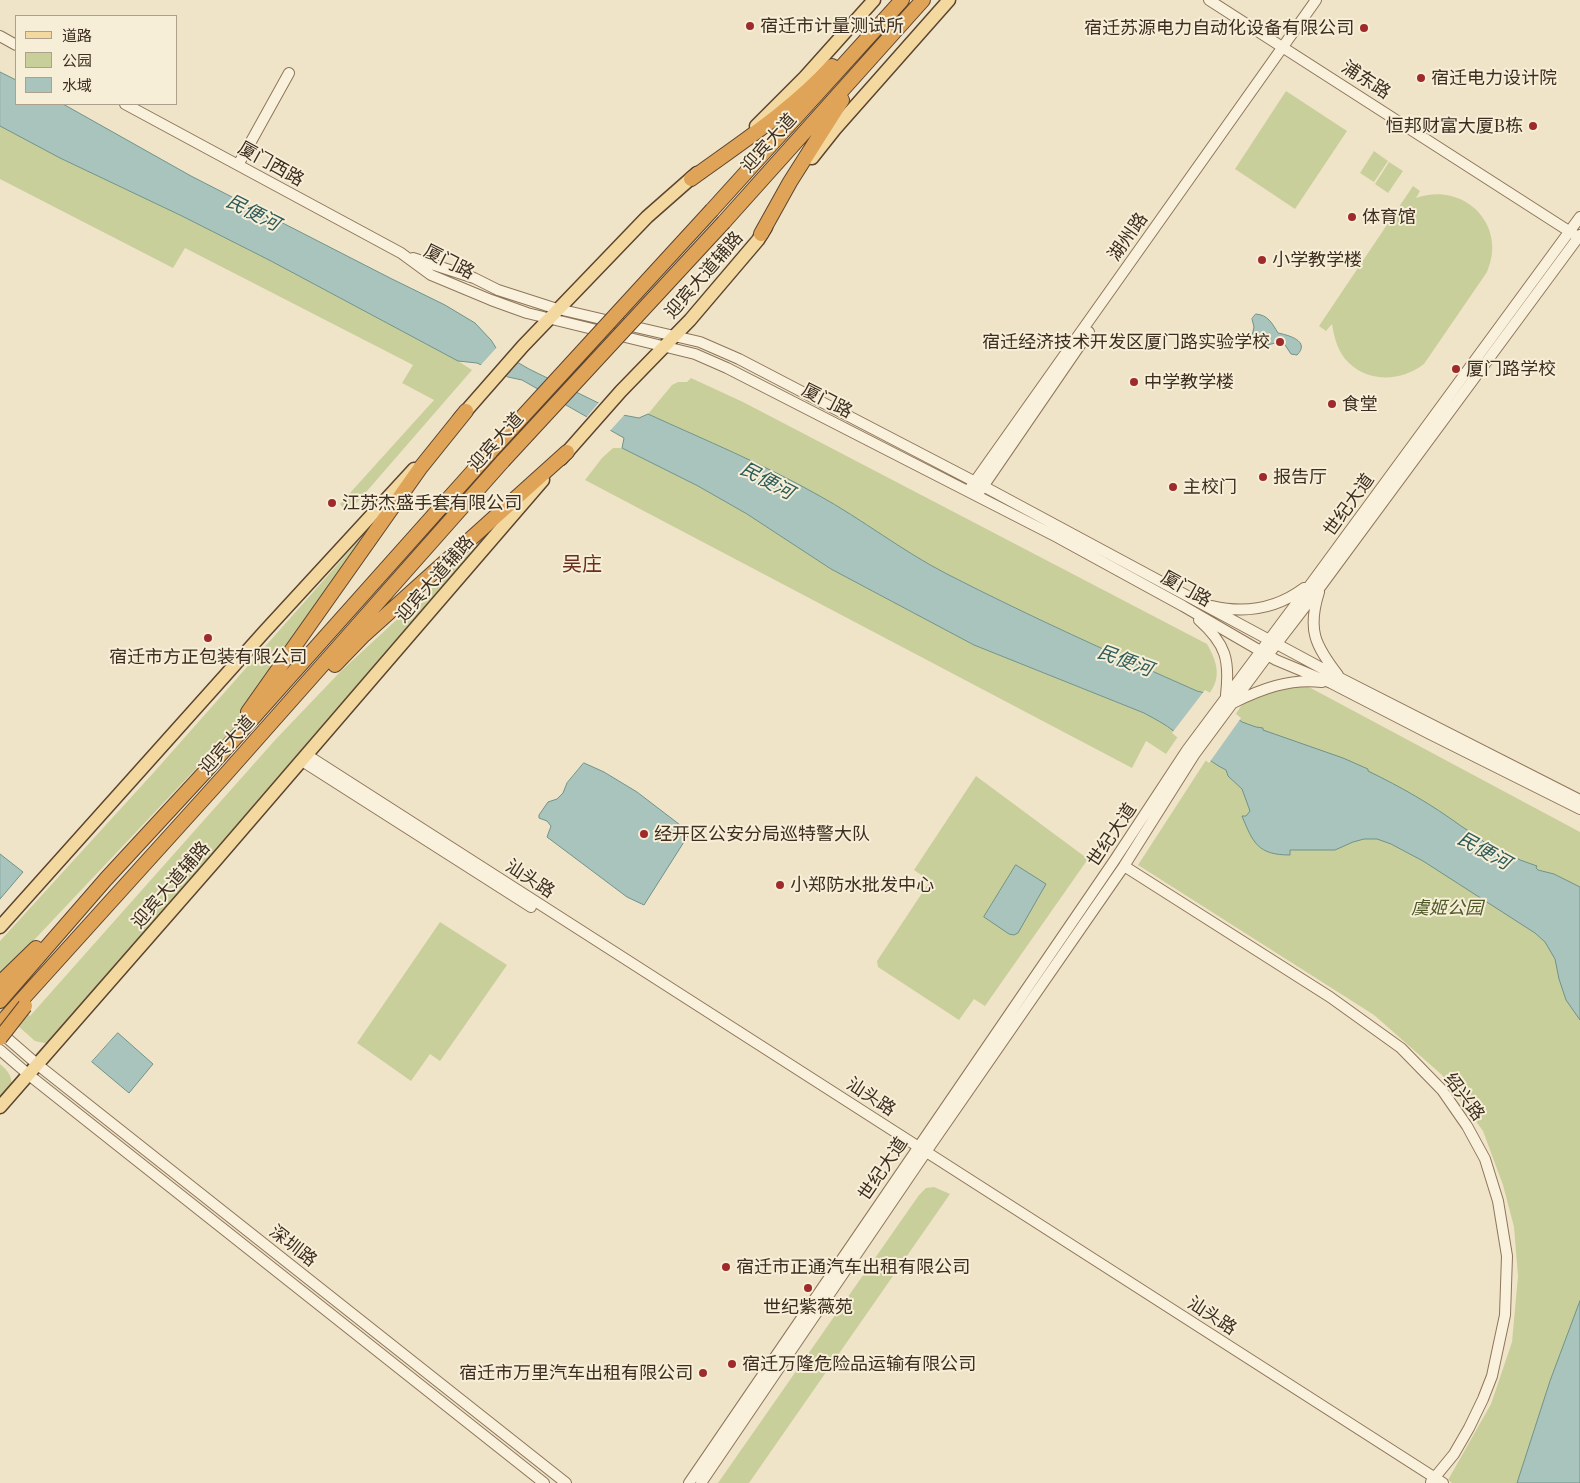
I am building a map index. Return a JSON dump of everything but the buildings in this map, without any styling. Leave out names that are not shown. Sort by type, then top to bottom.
[{"type":"highway","points":[[691,178],[764,126],[806,91],[826,73],[891,0]]},
{"type":"highway","name":"迎宾大道","points":[[3,992],[203,774],[491,451],[902,0]]},
{"type":"highway","name":"迎宾大道","points":[[22,1004],[112,899],[225,775],[503,461],[724,222],[922,0]]},
{"type":"highway","points":[[761,234],[804,159],[875,53]]},
{"type":"highway","points":[[203,774],[279,670],[421,467],[466,411]]},
{"type":"highway","points":[[225,775],[364,635],[567,452]]},
{"type":"highway","points":[[0,1024],[22,1004]]},
{"type":"highway","points":[[0,1038],[22,1004]]},
{"type":"main road","points":[[0,927],[523,346],[646,217],[764,119],[805,77],[874,0]]},
{"type":"main road","name":"迎宾大道辅路","points":[[0,1107],[567,452],[621,391],[690,320],[761,234],[796,177],[835,129],[949,0]]},
{"type":"street","name":"浦东路","points":[[1209,0],[1580,237]]},
{"type":"street","name":"湖州路","points":[[972,494],[1136,265],[1286,49],[1316,0]]},
{"type":"street","points":[[0,36],[15,44]]},
{"type":"street","points":[[238,165],[289,73]]},
{"type":"street","name":"厦门西路","points":[[127,105],[401,253]]},
{"type":"street","name":"世纪大道","points":[[1317,583],[1580,217]]},
{"type":"street","name":"世纪大道","points":[[701,1483],[1114,861],[1272,642],[1580,237]]},
{"type":"street","name":"厦门路","points":[[401,253],[474,278],[498,290],[559,309],[700,342],[738,359],[978,484],[1272,642],[1428,734],[1580,809]]},
{"type":"street","name":"厦门路","points":[[401,253],[431,274],[491,300],[549,319],[695,354],[727,368],[1057,537],[1264,653],[1336,680],[1580,800]]},
{"type":"street","points":[[1196,602],[1226,609],[1245,610],[1273,604],[1294,596],[1317,583]]},
{"type":"street","points":[[1183,606],[1217,638],[1222,648],[1228,674],[1227,703],[1272,686],[1336,680],[1317,644],[1314,614],[1317,583]]},
{"type":"street","name":"世纪大道","points":[[689,1483],[920,1152],[1124,866],[1191,753]]},
{"type":"street","name":"汕头路","points":[[304,758],[1434,1482]]},
{"type":"street","name":"绍兴路","points":[[1124,866],[1330,997],[1401,1048],[1442,1090],[1467,1126],[1485,1159],[1498,1201],[1507,1256],[1505,1315],[1492,1376],[1483,1399],[1454,1454],[1434,1482]]},
{"type":"street","name":"深圳路","points":[[0,1032],[38,1065],[566,1483]]},
{"type":"street","name":"深圳路","points":[[0,1050],[29,1075],[544,1483]]},
{"type":"green space","points":[[1286,91],[1347,131],[1295,209],[1235,169]]},
{"type":"green space","points":[[0,126],[60,158],[271,261],[472,370],[354,506],[349,510],[344,509],[340,504],[434,400],[402,383],[413,365],[185,248],[173,268],[0,179]]},
{"type":"green space","points":[[1374,151],[1388,161],[1374,182],[1360,173]]},
{"type":"green space","points":[[1389,162],[1403,171],[1388,193],[1375,184]]},
{"type":"green space","points":[[1413,186],[1420,191],[1416,198],[1434,194],[1450,196],[1465,202],[1477,211],[1486,223],[1492,238],[1492,255],[1487,272],[1424,364],[1406,374],[1376,377],[1357,369],[1345,359],[1337,345],[1332,324],[1326,331],[1319,326]]},
{"type":"green space","points":[[691,378],[743,402],[1207,644],[1217,669],[1216,682],[1213,688],[1209,694],[1197,691],[1009,605],[930,565],[834,504],[797,484],[648,414],[672,385],[678,382],[687,382]]},
{"type":"green space","points":[[613,448],[622,448],[698,486],[747,514],[831,569],[974,645],[1144,713],[1160,721],[1179,735],[1166,754],[1146,741],[1132,768],[585,480],[602,458]]},
{"type":"green space","points":[[507,518],[50,1043],[35,1041],[0,1010],[0,986],[30,1016],[276,739],[341,671]]},
{"type":"green space","points":[[360,539],[365,544],[245,713],[223,740],[0,976],[0,941],[155,771]]},
{"type":"green space","name":"虞姬公园","points":[[1307,686],[1580,832],[1580,1483],[1452,1483],[1448,1480],[1491,1404],[1512,1342],[1518,1276],[1514,1227],[1503,1185],[1483,1131],[1442,1075],[1374,1015],[1138,865],[1243,703],[1284,688]]},
{"type":"green space","points":[[976,776],[1088,859],[985,1006],[974,999],[959,1020],[878,967],[877,961],[930,881],[914,870]]},
{"type":"green space","points":[[440,922],[507,965],[440,1061],[430,1054],[411,1081],[357,1043]]},
{"type":"green space","points":[[0,1064],[9,1074],[11,1083],[8,1092],[0,1103]]},
{"type":"green space","points":[[934,1187],[950,1194],[749,1483],[718,1483],[919,1195],[926,1188]]},
{"type":"water","name":"民便河","points":[[0,72],[15,80],[15,105],[65,105],[191,176],[445,305],[475,323],[491,340],[498,351],[529,369],[623,415],[639,418],[648,414],[776,473],[834,504],[947,574],[1103,649],[1197,691],[1209,694],[1242,722],[1263,728],[1263,730],[1343,758],[1368,769],[1368,771],[1427,803],[1496,850],[1501,849],[1520,860],[1537,866],[1538,870],[1554,874],[1580,887],[1580,1020],[1566,1000],[1555,959],[1545,942],[1535,933],[1423,861],[1391,844],[1377,839],[1364,839],[1335,850],[1290,850],[1290,855],[1271,853],[1264,850],[1254,840],[1242,816],[1246,816],[1250,811],[1242,789],[1228,776],[1226,770],[1212,762],[1164,724],[1144,713],[974,645],[831,569],[747,514],[698,486],[622,448],[624,438],[522,380],[508,377],[477,363],[458,361],[271,261],[60,158],[0,126]]},
{"type":"water","points":[[1256,314],[1267,318],[1278,333],[1292,337],[1300,342],[1301,350],[1297,355],[1291,354],[1285,345],[1280,342],[1267,345],[1254,340],[1252,336],[1254,327],[1252,319]]},
{"type":"water","points":[[584,763],[604,772],[637,792],[688,831],[689,834],[644,905],[627,897],[547,837],[551,826],[547,821],[539,818],[539,815],[548,802],[557,799],[563,793],[567,783]]},
{"type":"water","points":[[0,854],[23,872],[0,899]]},
{"type":"water","points":[[1016,865],[1046,884],[1018,933],[1014,935],[1009,934],[984,917]]},
{"type":"water","points":[[118,1033],[153,1064],[129,1093],[92,1062]]},
{"type":"water","points":[[1580,1301],[1580,1483],[1517,1483],[1550,1381]]},
{"type":"pier","points":[[498,346],[499,349],[520,361],[505,378],[479,367]]},
{"type":"pier","points":[[600,401],[626,413],[609,432],[585,419]]},
{"type":"pier","points":[[1205,690],[1241,718],[1209,763],[1172,733]]},
{"type":"place","name":"宿迁市计量测试所","points":[[750,26]]},
{"type":"place","name":"宿迁苏源电力自动化设备有限公司","points":[[1364,28]]},
{"type":"place","name":"宿迁电力设计院","points":[[1421,78]]},
{"type":"place","name":"恒邦财富大厦B栋","points":[[1533,126]]},
{"type":"place","name":"体育馆","points":[[1352,217]]},
{"type":"place","name":"小学教学楼","points":[[1262,260]]},
{"type":"place","name":"宿迁经济技术开发区厦门路实验学校","points":[[1280,342]]},
{"type":"place","name":"厦门路学校","points":[[1456,369]]},
{"type":"place","name":"中学教学楼","points":[[1134,382]]},
{"type":"place","name":"食堂","points":[[1332,404]]},
{"type":"place","name":"报告厅","points":[[1263,477]]},
{"type":"place","name":"主校门","points":[[1173,487]]},
{"type":"place","name":"江苏杰盛手套有限公司","points":[[332,503]]},
{"type":"place","name":"宿迁市方正包装有限公司","points":[[208,638]]},
{"type":"place","name":"经开区公安分局巡特警大队","points":[[644,834]]},
{"type":"place","name":"小郑防水批发中心","points":[[780,885]]},
{"type":"place","name":"宿迁市正通汽车出租有限公司","points":[[726,1267]]},
{"type":"place","name":"世纪紫薇苑","points":[[808,1288]]},
{"type":"place","name":"宿迁万隆危险品运输有限公司","points":[[732,1364]]},
{"type":"place","name":"宿迁市万里汽车出租有限公司","points":[[703,1373]]},
{"type":"district","name":"吴庄","points":[[582,565]]}]
